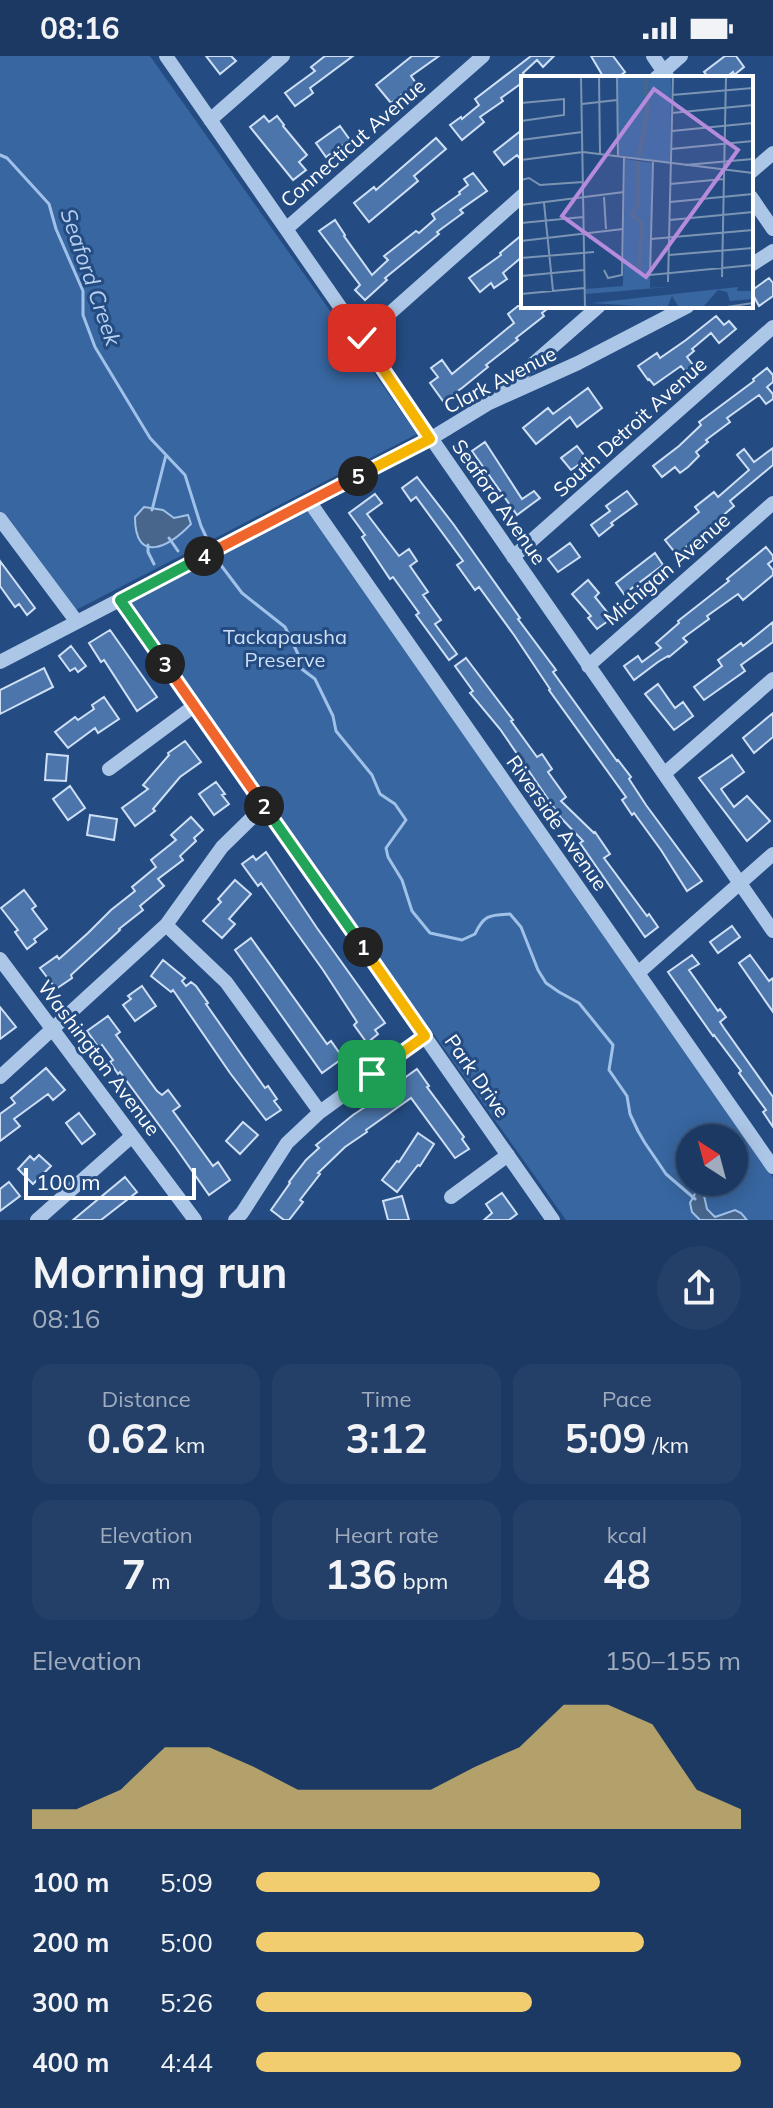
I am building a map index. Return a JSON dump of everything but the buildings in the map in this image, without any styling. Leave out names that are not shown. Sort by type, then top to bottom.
[{"type":"street","name":"Seaford Avenue","points":[[166,56],[773,931]]},
{"type":"street","points":[[210,120],[283,56]]},
{"type":"street","name":"Connecticut Avenue","points":[[286,229],[483,56]]},
{"type":"street","points":[[653,56],[662,76],[681,56]]},
{"type":"street","points":[[753,170],[773,153]]},
{"type":"street","points":[[362,338],[521,197]]},
{"type":"street","points":[[753,200],[773,229]]},
{"type":"street","points":[[753,264],[773,251]]},
{"type":"street","points":[[489,403],[597,308]]},
{"type":"street","name":"Clark Avenue","points":[[0,662],[430,439],[489,403],[578,363],[684,308]]},
{"type":"street","name":"South Detroit Avenue","points":[[513,557],[773,327]]},
{"type":"street","name":"Riverside Avenue","points":[[309,501],[773,1167]]},
{"type":"street","name":"Michigan Avenue","points":[[588,666],[773,503]]},
{"type":"street","points":[[0,519],[77,622]]},
{"type":"street","name":"Park Drive","points":[[120,600],[553,1220]]},
{"type":"street","points":[[664,774],[773,679]]},
{"type":"street","points":[[109,769],[194,706]]},
{"type":"street","points":[[0,1077],[166,925],[222,847],[264,806]]},
{"type":"street","points":[[638,973],[773,854]]},
{"type":"street","points":[[166,925],[226,982],[320,1112]]},
{"type":"street","name":"Washington Avenue","points":[[0,959],[195,1220]]},
{"type":"street","points":[[235,1220],[287,1143],[320,1112],[425,1036]]},
{"type":"street","points":[[37,1220],[132,1136]]},
{"type":"street","points":[[451,1197],[508,1155]]},
{"type":"green space","points":[[0,56],[150,56],[417,434],[72,612],[0,514]]},
{"type":"green space","name":"Tackapausha Preserve","points":[[312,509],[740,1124],[676,1124],[676,1196],[748,1196],[748,1137],[773,1178],[773,1220],[566,1220],[128,604]]},
{"type":"shaded area","points":[[144,507],[163,510],[174,518],[188,515],[191,524],[164,545],[147,546],[141,542],[135,517]]},
{"type":"shaded area","points":[[694,1196],[704,1196],[707,1209],[715,1217],[735,1210],[747,1220],[700,1220],[692,1212],[690,1203]]},
{"type":"waterway","name":"Seaford Creek","points":[[0,155],[7,158],[49,204],[56,229],[83,291],[83,315],[95,347],[150,438],[185,475],[209,543]]},
{"type":"waterway","points":[[152,510],[166,455]]},
{"type":"waterway","points":[[169,538],[178,551]]},
{"type":"waterway","points":[[148,545],[154,564]]},
{"type":"waterway","name":"Seaford Creek","points":[[217,560],[242,593],[285,627],[298,654],[299,667],[315,679],[333,716],[336,731],[372,775],[380,794],[395,804],[406,820],[386,848],[402,880],[412,911],[430,933],[462,940],[475,934],[489,917],[510,914],[521,927],[546,983],[579,1003],[613,1045],[609,1070],[627,1096],[630,1114],[638,1131],[666,1174],[695,1199]]},
{"type":"route","points":[[362,338],[430,439],[120,600],[425,1036],[372,1074]]}]
